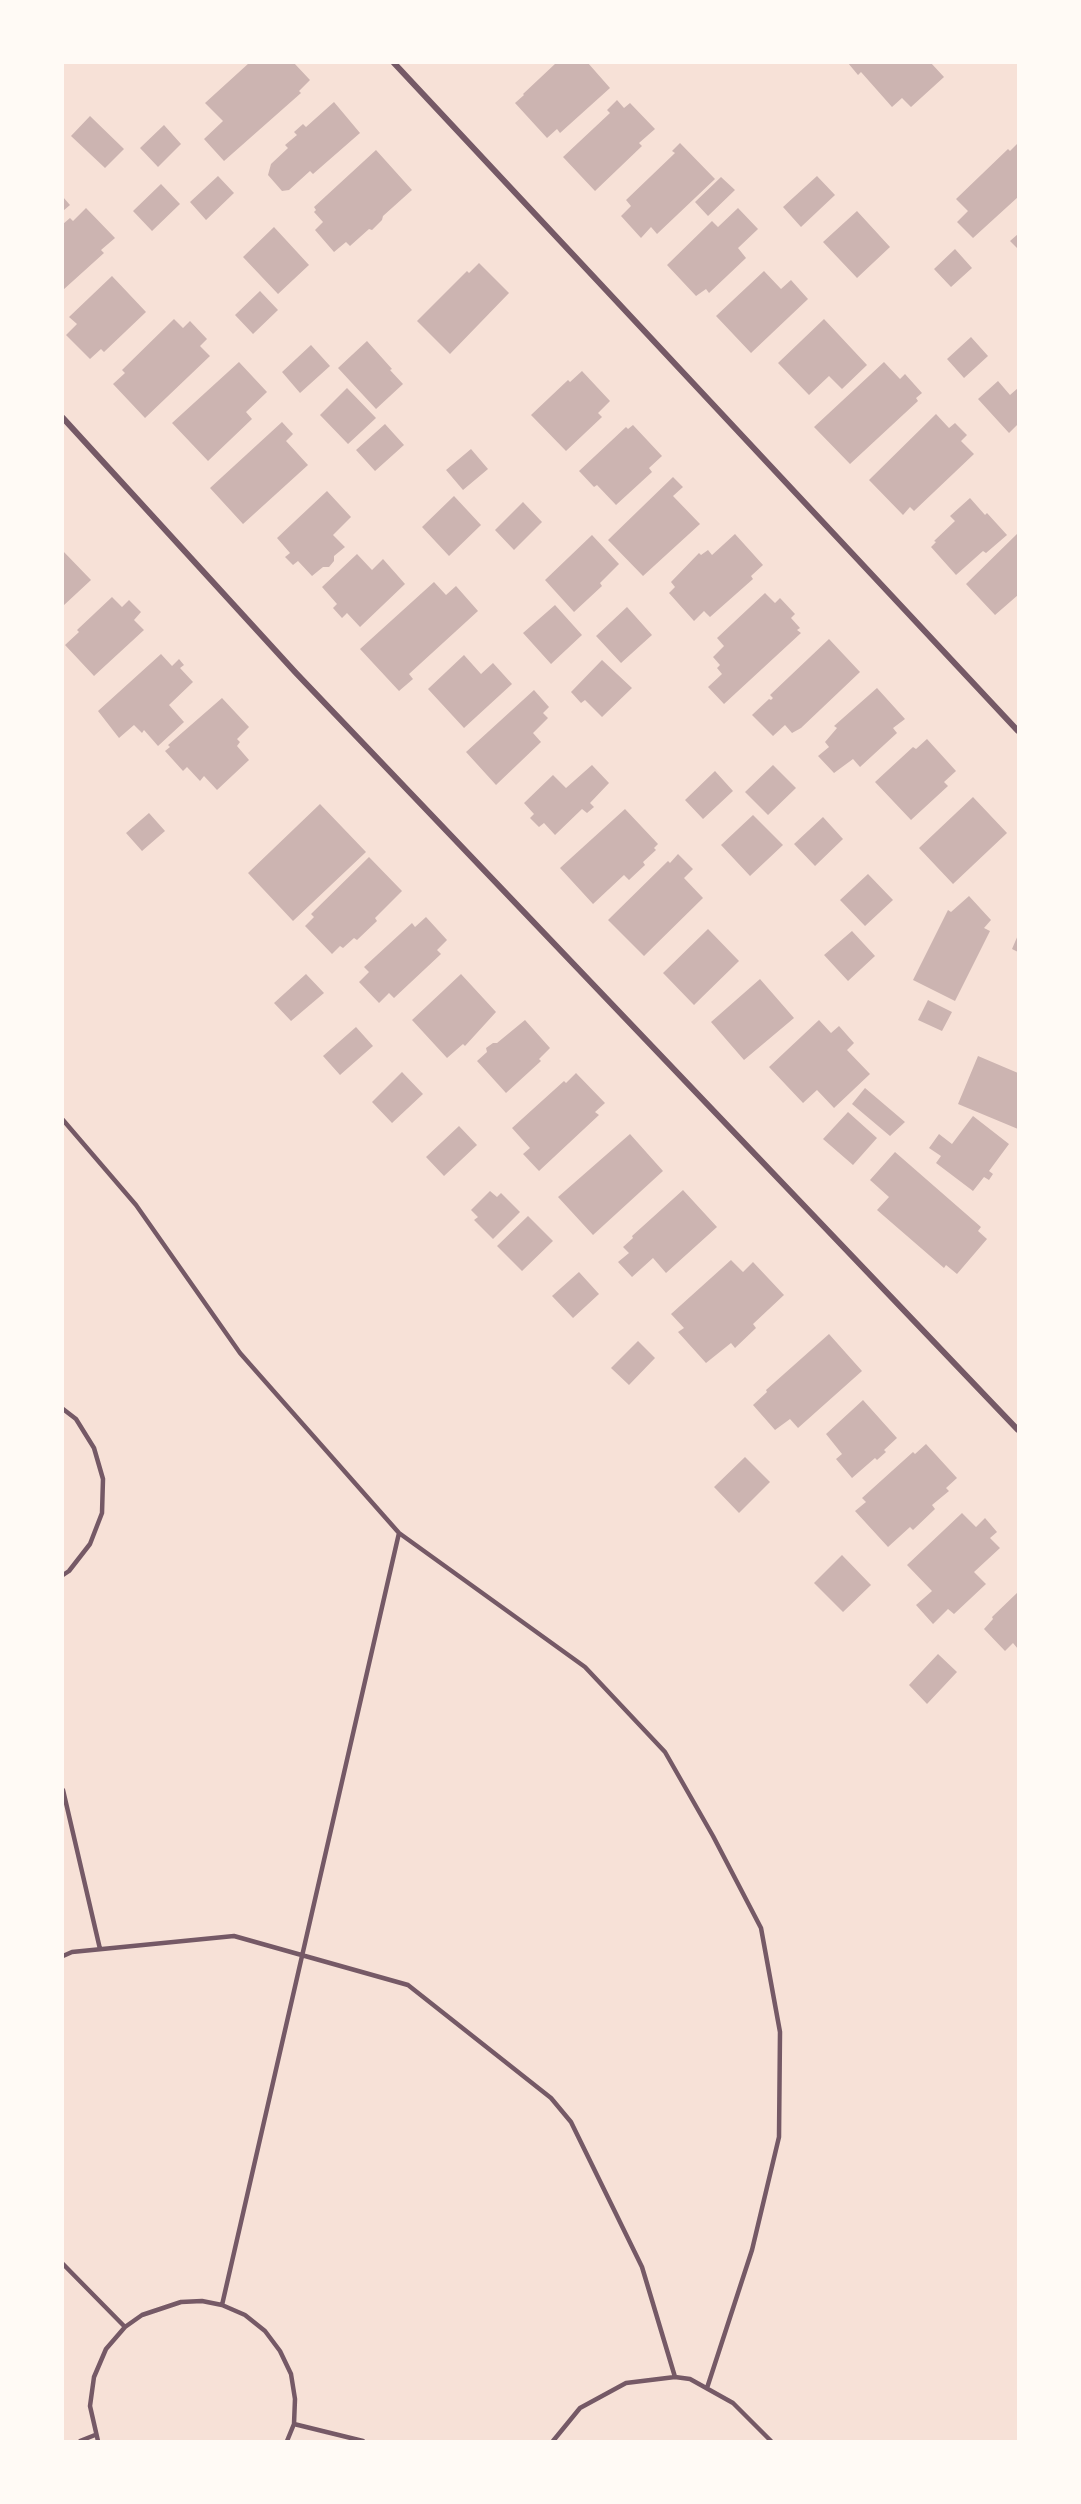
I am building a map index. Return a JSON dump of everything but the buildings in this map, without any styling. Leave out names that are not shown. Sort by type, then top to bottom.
[{"type":"street","points":[[394,63],[1018,731]]},
{"type":"street","points":[[63,418],[296,673],[1018,1430]]},
{"type":"lane","points":[[63,1120],[136,1204],[240,1353],[399,1533],[585,1667],[665,1752],[713,1836],[761,1928],[780,2032],[779,2137],[752,2250],[707,2388]]},
{"type":"lane","points":[[63,1409],[76,1419],[94,1448],[103,1479],[102,1513],[90,1545],[63,1575]]},
{"type":"lane","points":[[222,2305],[399,1533]]},
{"type":"lane","points":[[63,1790],[100,1949]]},
{"type":"lane","points":[[63,1956],[72,1952],[234,1936],[408,1985],[551,2098],[571,2122],[642,2267],[675,2377]]},
{"type":"lane","points":[[63,2264],[125,2327]]},
{"type":"lane","points":[[80,2441],[96,2438],[90,2406],[94,2377],[106,2349],[125,2327],[142,2315],[181,2302],[202,2301],[222,2305],[245,2315],[259,2326],[280,2351],[291,2374],[295,2399],[294,2424],[287,2441]]},
{"type":"lane","points":[[553,2441],[580,2408],[626,2383],[675,2377],[690,2379],[733,2403],[771,2441]]},
{"type":"lane","points":[[294,2424],[363,2441]]}]
